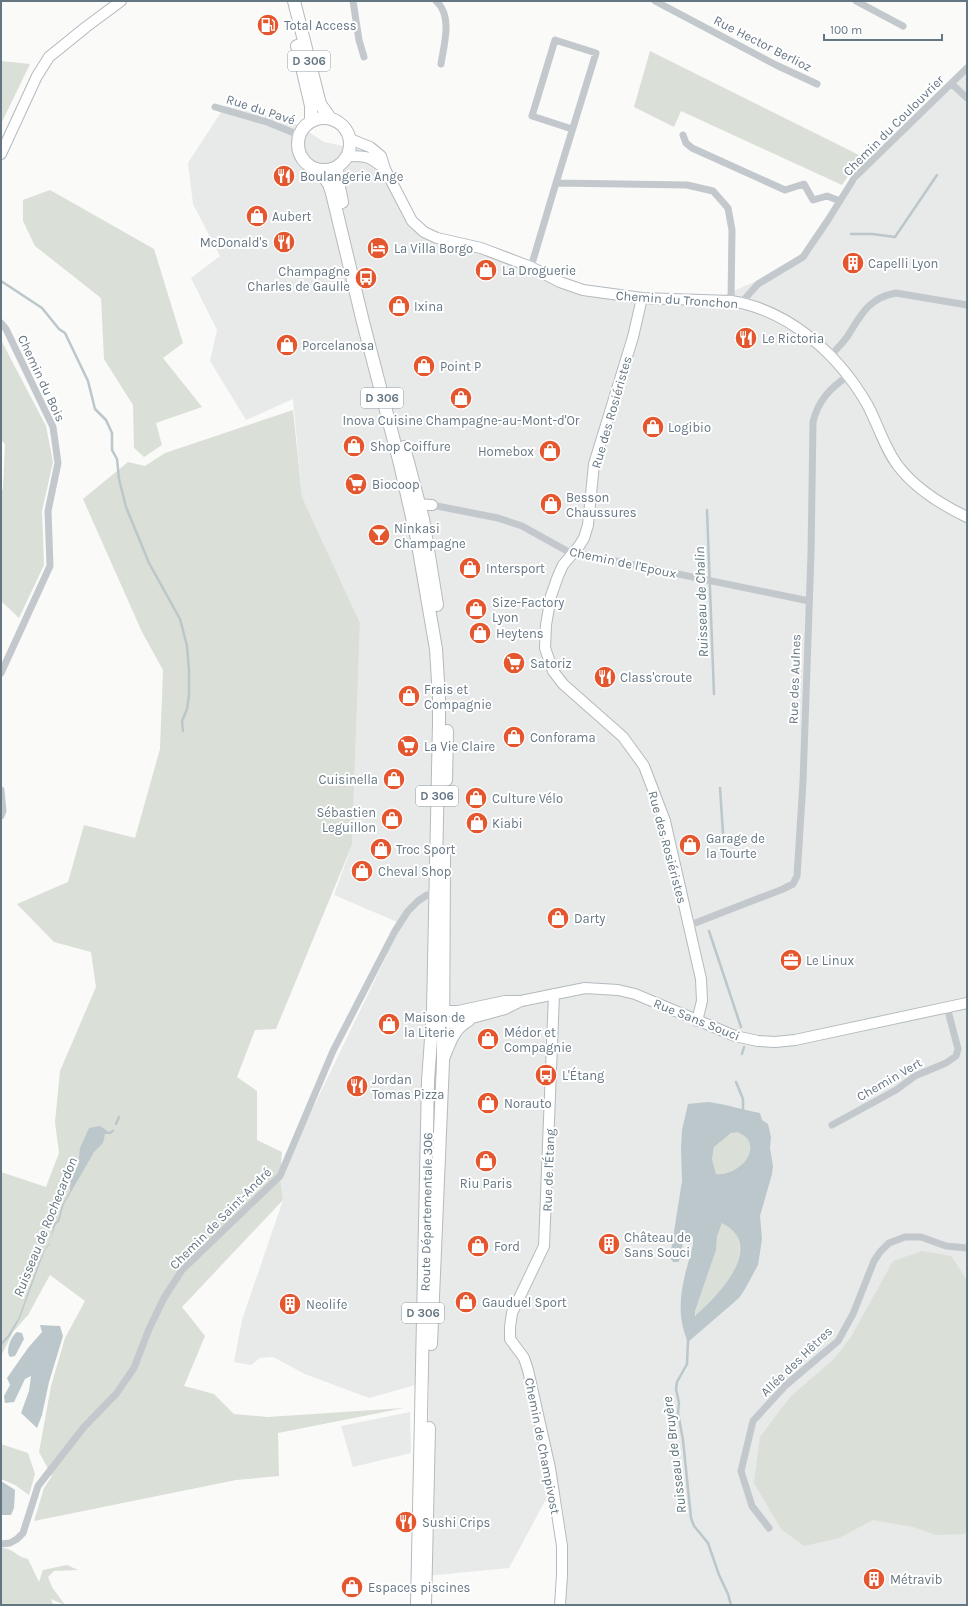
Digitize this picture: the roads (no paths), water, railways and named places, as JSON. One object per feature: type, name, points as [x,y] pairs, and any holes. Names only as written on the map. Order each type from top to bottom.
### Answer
[{"type":"main road","name":"D 306","points":[[286,1],[311,106],[311,121]]},
{"type":"main road","name":"D 306","points":[[294,1],[320,104],[330,118]]},
{"type":"main road","points":[[330,118],[343,126],[350,139],[350,148],[348,156],[336,167],[328,170],[319,170],[308,166],[300,156],[298,149],[299,135],[305,125],[311,121],[330,118]]},
{"type":"main road","name":"D 306","points":[[336,167],[338,182],[414,504],[443,641],[447,685],[447,753],[444,868],[440,894]]},
{"type":"main road","name":"D 306","points":[[319,170],[329,184],[332,193],[365,330],[400,464],[414,504]]},
{"type":"main road","name":"Route Départementale 306","points":[[425,1605],[430,1346],[443,1062],[439,1019],[440,894]]},
{"type":"main road","name":"Route Départementale 306","points":[[416,1605],[428,1080],[439,1019]]},
{"type":"street","points":[[1,154],[37,76],[49,57],[121,1]]},
{"type":"street","points":[[353,1],[359,40],[364,57]]},
{"type":"street","points":[[436,1],[447,21],[441,64]]},
{"type":"street","name":"Rue Hector Berlioz","points":[[655,1],[776,66],[817,84]]},
{"type":"street","points":[[856,1],[903,26]]},
{"type":"street","points":[[531,267],[596,53],[555,40],[532,116],[572,129]]},
{"type":"street","name":"Chemin du Coulouvrier","points":[[742,302],[758,284],[803,256],[808,251],[855,177],[967,68]]},
{"type":"street","points":[[952,84],[967,98]]},
{"type":"street","name":"Rue du Pavé","points":[[215,107],[267,122],[299,135]]},
{"type":"street","points":[[683,135],[686,143],[692,148],[785,190],[804,184],[813,200],[827,196],[840,201]]},
{"type":"street","name":"Chemin du Tronchon","points":[[350,139],[370,147],[381,156],[385,169],[412,221],[424,232],[437,238],[481,248],[531,267],[560,282],[583,290],[642,298],[742,302],[762,309],[786,321],[806,334],[831,356],[848,376],[866,404],[899,466],[925,492],[967,517]]},
{"type":"street","name":"Chemin du Tronchon","points":[[348,156],[360,155],[370,158],[385,169]]},
{"type":"street","points":[[556,183],[687,185],[713,191],[728,208],[732,230],[731,301]]},
{"type":"street","points":[[831,356],[842,344],[869,305],[877,298],[896,293],[967,305]]},
{"type":"street","name":"Rue des Rosiéristes","points":[[642,298],[633,337],[594,464],[588,525],[584,538],[575,552],[562,565],[552,596],[546,625],[545,648],[553,671],[563,684],[623,737],[644,766],[664,821],[683,904],[690,925],[702,989],[702,1001],[697,1021]]},
{"type":"street","name":"Chemin du Bois","points":[[1,323],[6,329],[53,427],[58,463],[48,511],[50,566],[1,673]]},
{"type":"street","name":"Rue des Aulnes","points":[[690,925],[783,889],[792,884],[797,876],[804,782],[813,422],[816,411],[828,392],[848,376]]},
{"type":"street","name":"Chemin de l'Epoux","points":[[414,504],[432,504],[498,518],[522,526],[563,548],[575,552],[809,601]]},
{"type":"street","points":[[1,790],[4,811],[1,816]]},
{"type":"street","name":"Chemin de Saint-André","points":[[1,1544],[10,1543],[17,1540],[23,1533],[38,1486],[84,1427],[116,1394],[134,1368],[149,1329],[161,1304],[182,1270],[280,1176],[333,1051],[395,931],[408,911],[418,901],[427,895],[440,894]]},
{"type":"street","name":"Rue Sans Souci","points":[[439,1019],[458,1011],[505,1001],[521,1001],[585,988],[618,990],[635,994],[734,1036],[758,1041],[775,1042],[803,1038],[947,1006],[967,1003]]},
{"type":"street","name":"Rue de l'Étang","points":[[510,1339],[512,1313],[544,1246],[554,994]]},
{"type":"street","name":"Rue Sans Souci","points":[[439,1019],[454,1023],[505,1009],[521,1001]]},
{"type":"street","name":"Chemin Vert","points":[[832,1125],[896,1090],[914,1076],[946,1063],[956,1056],[958,1049],[947,1006]]},
{"type":"street","points":[[443,1062],[455,1033],[463,1024],[478,1017]]},
{"type":"street","name":"Allée des Hêtres","points":[[769,1528],[752,1506],[742,1471],[753,1421],[786,1385],[838,1341],[853,1314],[874,1261],[889,1243],[905,1237],[921,1237],[946,1246],[967,1248]]},
{"type":"street","name":"Chemin de Champivost","points":[[510,1339],[524,1358],[528,1370],[550,1468],[562,1546],[560,1605]]},
{"type":"waterway","name":"Ruisseau de Chalin","points":[[851,234],[872,234],[895,237],[937,175]]},
{"type":"waterway","name":"Ruisseau de Rochecardon","points":[[1,281],[42,308],[59,329],[65,333],[88,381],[95,409],[106,420],[112,433],[112,450],[117,459],[119,479],[126,507],[149,563],[180,619],[187,646],[189,695],[187,709],[182,721],[183,731]]},
{"type":"waterway","name":"Ruisseau de Chalin","points":[[707,510],[714,694]]},
{"type":"waterway","name":"Ruisseau de Chalin","points":[[720,788],[723,833]]},
{"type":"waterway","name":"Ruisseau de Chalin","points":[[709,931],[741,1027]]},
{"type":"waterway","name":"Ruisseau de Chalin","points":[[742,1054],[744,1047]]},
{"type":"waterway","name":"Ruisseau de Bruyère","points":[[736,1082],[743,1099],[742,1111]]},
{"type":"waterway","name":"Ruisseau de Rochecardon","points":[[116,1124],[119,1117]]},
{"type":"waterway","name":"Ruisseau de Bruyère","points":[[688,1340],[687,1364],[677,1382],[676,1389],[679,1403],[678,1413],[683,1440],[691,1518],[694,1526],[708,1543],[731,1605]]},
{"type":"place","name":"Total Access","points":[[268,25]]},
{"type":"place","name":"Boulangerie Ange","points":[[284,176]]},
{"type":"place","name":"Aubert","points":[[257,216]]},
{"type":"place","name":"McDonald's","points":[[284,242]]},
{"type":"place","name":"La Villa Borgo","points":[[378,248]]},
{"type":"place","name":"Capelli Lyon","points":[[853,263]]},
{"type":"place","name":"La Droguerie","points":[[486,270]]},
{"type":"place","name":"Champagne Charles de Gaulle","points":[[366,278]]},
{"type":"place","name":"Ixina","points":[[399,306]]},
{"type":"place","name":"Le Rictoria","points":[[746,338]]},
{"type":"place","name":"Porcelanosa","points":[[287,345]]},
{"type":"place","name":"Point P","points":[[424,366]]},
{"type":"place","name":"Inova Cuisine Champagne-au-Mont-d'Or","points":[[461,398]]},
{"type":"place","name":"Logibio","points":[[653,427]]},
{"type":"place","name":"Shop Coiffure","points":[[354,446]]},
{"type":"place","name":"Homebox","points":[[550,451]]},
{"type":"place","name":"Biocoop","points":[[356,484]]},
{"type":"place","name":"Besson Chaussures","points":[[551,504]]},
{"type":"place","name":"Ninkasi Champagne","points":[[379,535]]},
{"type":"place","name":"Intersport","points":[[470,568]]},
{"type":"place","name":"Size-Factory Lyon","points":[[476,609]]},
{"type":"place","name":"Heytens","points":[[480,633]]},
{"type":"place","name":"Satoriz","points":[[514,663]]},
{"type":"place","name":"Class'croute","points":[[605,677]]},
{"type":"place","name":"Frais et Compagnie","points":[[409,696]]},
{"type":"place","name":"Conforama","points":[[514,737]]},
{"type":"place","name":"La Vie Claire","points":[[408,746]]},
{"type":"place","name":"Cuisinella","points":[[394,779]]},
{"type":"place","name":"Culture Vélo","points":[[476,798]]},
{"type":"place","name":"Sébastien Leguillon","points":[[392,819]]},
{"type":"place","name":"Kiabi","points":[[477,823]]},
{"type":"place","name":"Garage de la Tourte","points":[[690,845]]},
{"type":"place","name":"Troc Sport","points":[[381,849]]},
{"type":"place","name":"Cheval Shop","points":[[362,871]]},
{"type":"place","name":"Darty","points":[[558,918]]},
{"type":"place","name":"Le Linux","points":[[791,960]]},
{"type":"place","name":"Maison de la Literie","points":[[389,1024]]},
{"type":"place","name":"Médor et Compagnie","points":[[488,1039]]},
{"type":"place","name":"L'Étang","points":[[546,1075]]},
{"type":"place","name":"Jordan Tomas Pizza","points":[[357,1086]]},
{"type":"place","name":"Norauto","points":[[488,1103]]},
{"type":"place","name":"Riu Paris","points":[[486,1161]]},
{"type":"place","name":"Château de Sans Souci","points":[[609,1244]]},
{"type":"place","name":"Ford","points":[[478,1246]]},
{"type":"place","name":"Gauduel Sport","points":[[466,1302]]},
{"type":"place","name":"Neolife","points":[[290,1304]]},
{"type":"place","name":"Sushi Crips","points":[[406,1522]]},
{"type":"place","name":"Métravib","points":[[874,1579]]},
{"type":"place","name":"Espaces piscines","points":[[352,1587]]}]
